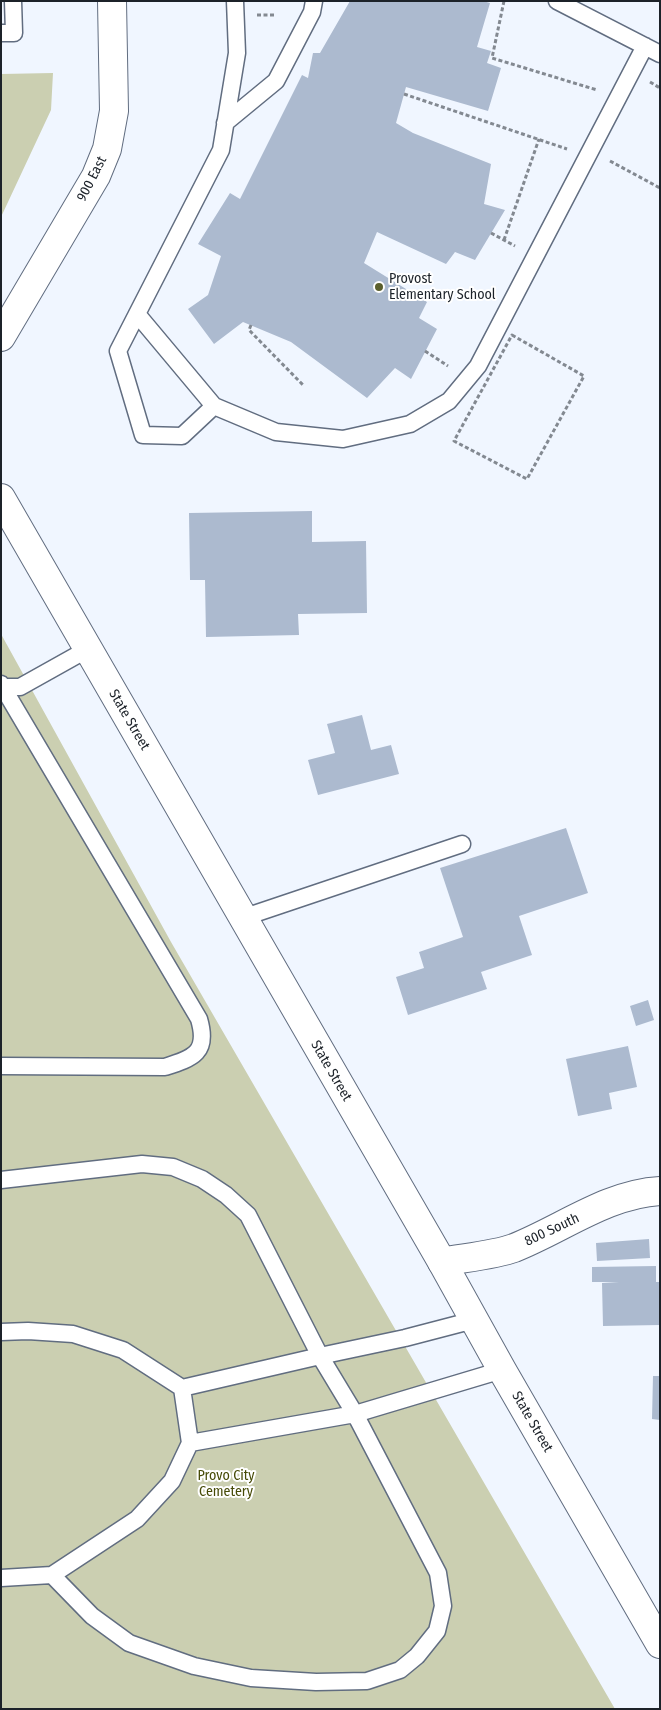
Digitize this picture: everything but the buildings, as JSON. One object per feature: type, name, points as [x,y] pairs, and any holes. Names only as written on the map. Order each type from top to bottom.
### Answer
[{"type":"main road","name":"900 East","points":[[1,337],[96,176],[107,149],[114,111],[112,1]]},
{"type":"main road","name":"State Street","points":[[1,498],[660,1644]]},
{"type":"main road","name":"800 South","points":[[442,1262],[512,1248],[591,1212],[608,1202],[645,1192],[660,1191]]},
{"type":"lane","points":[[1,33],[14,33],[13,1]]},
{"type":"lane","points":[[214,406],[182,436],[143,435],[118,351],[221,150],[237,52],[235,1]]},
{"type":"lane","points":[[225,123],[276,81],[312,12],[314,1]]},
{"type":"lane","points":[[557,1],[660,54]]},
{"type":"lane","points":[[137,314],[214,406],[276,432],[343,439],[410,424],[449,401],[478,366],[645,46]]},
{"type":"lane","points":[[2,686],[20,687],[88,649]]},
{"type":"lane","points":[[1,1066],[165,1067],[188,1060],[200,1048],[202,1039],[199,1020],[2,686]]},
{"type":"lane","points":[[242,918],[462,844]]},
{"type":"lane","points":[[1,1180],[142,1164],[173,1167],[202,1179],[226,1195],[248,1215],[320,1356],[355,1414],[438,1573],[443,1606],[437,1631],[417,1656],[400,1670],[367,1681],[316,1682],[251,1678],[194,1666],[129,1643],[92,1616],[52,1575]]},
{"type":"lane","points":[[1,1332],[28,1331],[73,1334],[123,1350],[182,1388],[405,1338],[474,1320]]},
{"type":"lane","points":[[190,1443],[355,1414],[502,1370]]},
{"type":"lane","points":[[1,1578],[52,1575],[137,1519],[172,1481],[190,1443],[182,1388]]},
{"type":"path","points":[[504,1],[492,58],[598,90]]},
{"type":"path","points":[[404,94],[568,149]]},
{"type":"path","points":[[504,240],[539,139]]},
{"type":"path","points":[[608,160],[660,188]]},
{"type":"path","points":[[491,233],[517,247]]},
{"type":"path","points":[[251,325],[249,330],[303,385]]},
{"type":"path","points":[[512,335],[584,376],[527,479],[454,442],[512,335]]},
{"type":"path","points":[[425,352],[452,369]]},
{"type":"green space","points":[[53,73],[51,110],[1,217],[1,74]]},
{"type":"green space","name":"Provo City Cemetery","points":[[1,634],[171,942],[615,1709],[1,1709]]},
{"type":"place","name":"Provost Elementary School","points":[[379,287]]}]
